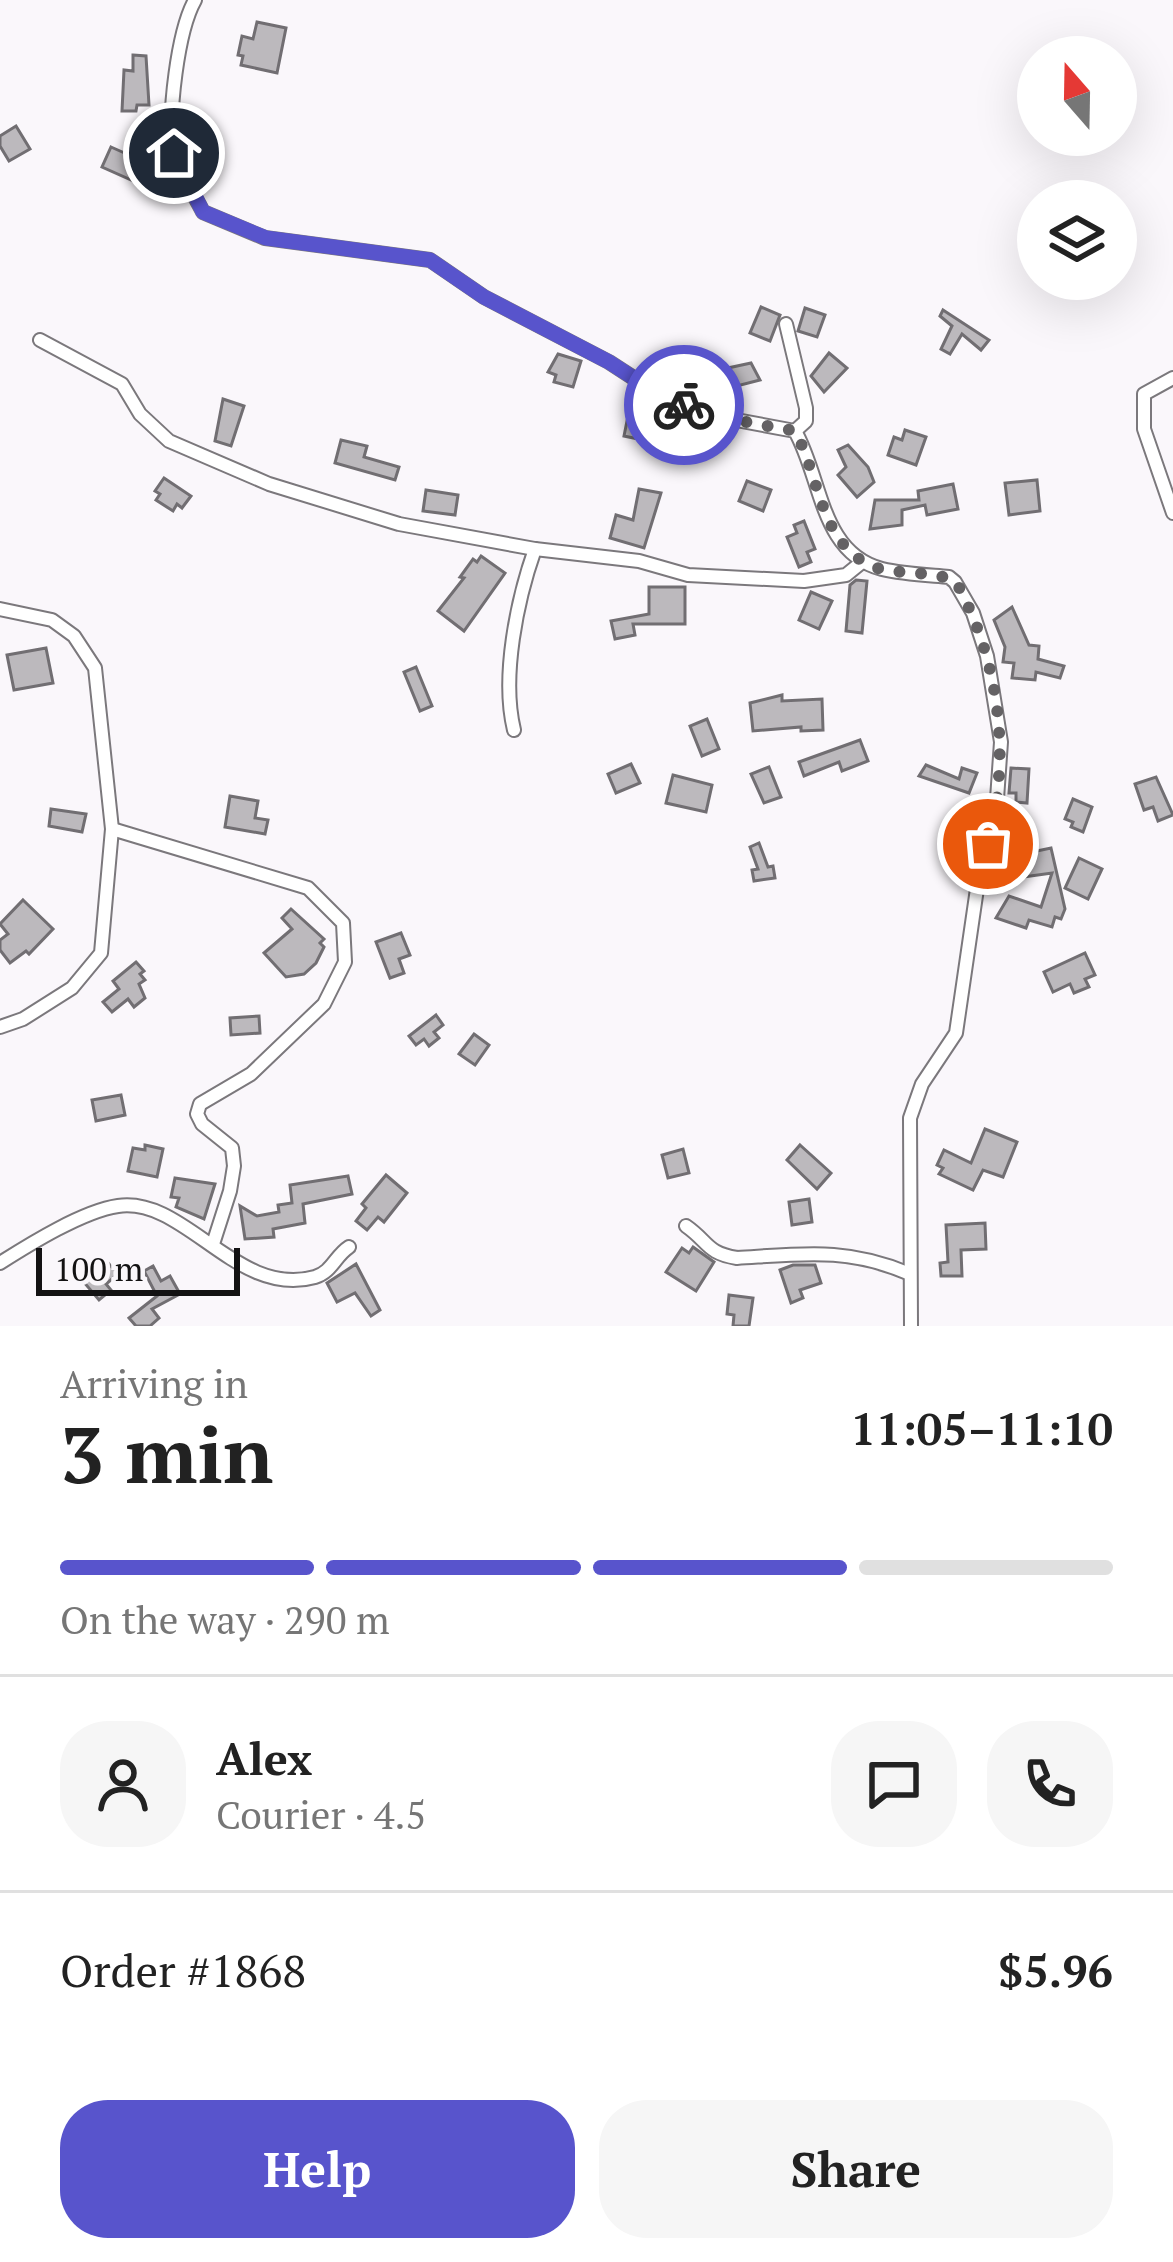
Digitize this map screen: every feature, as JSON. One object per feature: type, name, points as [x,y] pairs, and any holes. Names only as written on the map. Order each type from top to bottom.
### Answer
[{"type":"street","points":[[195,0],[184,20],[174,153],[203,212],[266,238],[430,260],[484,297],[609,362],[666,399],[720,417],[795,431]]},
{"type":"street","points":[[786,324],[806,408],[806,421],[795,431]]},
{"type":"street","points":[[40,340],[122,384],[140,414],[169,441],[268,484],[399,524],[535,549],[639,561],[688,575],[804,581],[846,574],[862,562]]},
{"type":"street","points":[[1173,378],[1144,394],[1144,429],[1173,513]]},
{"type":"street","points":[[795,431],[838,541],[862,562],[884,570],[956,582],[973,613],[987,656],[1001,742],[996,813],[979,875],[956,1033],[912,1104],[911,1326]]},
{"type":"street","points":[[514,730],[507,703],[522,586],[535,549]]},
{"type":"street","points":[[0,609],[52,620],[74,636],[94,668],[112,829],[101,953],[72,988],[0,1028]]},
{"type":"street","points":[[112,829],[308,888],[343,923],[345,962],[324,1004],[251,1074],[200,1104],[197,1114],[202,1124],[232,1148],[234,1166],[213,1244]]},
{"type":"street","points":[[0,1263],[91,1215],[118,1206],[153,1212],[213,1244],[250,1271],[289,1280],[326,1273],[349,1247]]},
{"type":"street","points":[[686,1226],[709,1251],[722,1256],[830,1252],[868,1258],[910,1274]]},
{"type":"building","points":[[257,22],[286,28],[277,73],[241,65],[242,36],[253,39]]},
{"type":"building","points":[[133,55],[146,56],[149,105],[122,111],[124,70],[133,71]]},
{"type":"building","points":[[16,126],[30,149],[9,161],[0,136]]},
{"type":"building","points":[[111,147],[147,163],[138,183],[102,167]]},
{"type":"building","points":[[761,307],[780,315],[770,341],[750,333]]},
{"type":"building","points":[[805,308],[825,315],[817,337],[798,331]]},
{"type":"building","points":[[943,310],[989,340],[981,350],[962,334],[950,354],[941,349],[952,326],[940,316]]},
{"type":"building","points":[[829,353],[847,368],[824,392],[811,376]]},
{"type":"building","points":[[558,354],[581,361],[573,387],[554,382],[556,375],[548,372]]},
{"type":"building","points":[[751,363],[760,380],[733,387],[728,368]]},
{"type":"building","points":[[223,399],[244,406],[231,446],[215,441]]},
{"type":"building","points":[[630,406],[663,413],[657,443],[624,436]]},
{"type":"building","points":[[905,430],[926,437],[916,465],[888,455],[894,437],[902,440]]},
{"type":"building","points":[[341,440],[367,446],[364,457],[399,467],[395,480],[335,463]]},
{"type":"building","points":[[848,445],[868,467],[874,482],[857,497],[838,475],[846,467],[838,450]]},
{"type":"building","points":[[164,478],[191,496],[182,508],[177,504],[173,511],[156,500],[160,494],[155,491]]},
{"type":"building","points":[[1037,480],[1040,511],[1009,515],[1005,483]]},
{"type":"building","points":[[747,481],[771,490],[763,511],[739,501]]},
{"type":"building","points":[[953,484],[958,509],[927,515],[925,505],[902,510],[902,525],[870,529],[875,500],[919,500],[918,491]]},
{"type":"building","points":[[639,489],[661,493],[644,548],[610,538],[616,515],[633,520]]},
{"type":"building","points":[[426,490],[458,495],[455,515],[423,511]]},
{"type":"building","points":[[804,521],[815,549],[807,552],[811,562],[799,567],[787,537],[797,533],[794,525]]},
{"type":"building","points":[[481,556],[505,573],[464,631],[438,611],[473,559],[477,562]]},
{"type":"building","points":[[867,581],[862,633],[846,631],[850,585]]},
{"type":"building","points":[[649,587],[685,587],[685,624],[633,624],[635,635],[615,639],[611,621],[649,614]]},
{"type":"building","points":[[811,592],[832,601],[819,629],[799,620]]},
{"type":"building","points":[[1012,607],[1029,645],[1039,646],[1038,659],[1064,666],[1060,678],[1036,672],[1035,680],[1012,678],[1014,663],[1003,662],[1005,647],[994,620]]},
{"type":"building","points":[[46,648],[53,683],[14,690],[7,655]]},
{"type":"building","points":[[416,667],[432,706],[420,711],[404,672]]},
{"type":"building","points":[[782,695],[782,701],[822,699],[823,730],[753,731],[750,703]]},
{"type":"building","points":[[707,719],[719,749],[702,756],[690,726]]},
{"type":"building","points":[[860,740],[868,761],[842,771],[839,762],[804,776],[799,762]]},
{"type":"building","points":[[631,764],[640,783],[616,793],[608,774]]},
{"type":"building","points":[[926,765],[959,779],[962,768],[977,773],[969,793],[919,776]]},
{"type":"building","points":[[769,767],[781,797],[764,803],[751,774]]},
{"type":"building","points":[[1011,768],[1029,769],[1027,803],[1016,802],[1016,793],[1009,793]]},
{"type":"building","points":[[673,775],[712,785],[706,812],[666,803]]},
{"type":"building","points":[[1156,777],[1173,815],[1158,821],[1153,807],[1144,810],[1135,784]]},
{"type":"building","points":[[230,796],[258,801],[255,818],[268,820],[265,834],[225,827]]},
{"type":"building","points":[[1073,799],[1092,807],[1083,832],[1065,819]]},
{"type":"building","points":[[51,809],[86,814],[82,832],[49,826]]},
{"type":"building","points":[[759,843],[775,878],[754,881],[752,870],[758,869],[750,847]]},
{"type":"building","points":[[1051,848],[1065,909],[1061,919],[1055,917],[1052,927],[1029,920],[1026,928],[996,918],[1009,896],[1041,907],[1052,873],[1023,877],[1018,855]]},
{"type":"building","points":[[1079,858],[1102,869],[1088,899],[1065,888]]},
{"type":"building","points":[[23,900],[53,929],[29,954],[26,951],[10,963],[0,950],[0,940],[8,934],[0,924]]},
{"type":"building","points":[[291,909],[324,939],[320,943],[324,947],[304,974],[286,977],[264,953],[292,929],[282,918]]},
{"type":"building","points":[[401,933],[410,955],[399,959],[404,973],[390,978],[376,942]]},
{"type":"building","points":[[1085,953],[1095,975],[1085,979],[1089,987],[1074,993],[1070,984],[1053,992],[1044,972]]},
{"type":"building","points":[[136,962],[144,971],[140,974],[145,980],[139,984],[145,998],[134,1007],[128,999],[112,1012],[103,1002],[119,989],[113,981]]},
{"type":"building","points":[[436,1015],[443,1025],[434,1032],[439,1038],[429,1046],[424,1039],[416,1045],[409,1036]]},
{"type":"building","points":[[259,1016],[260,1033],[231,1035],[230,1018]]},
{"type":"building","points":[[474,1034],[489,1045],[475,1065],[459,1054]]},
{"type":"building","points":[[121,1095],[125,1115],[96,1121],[92,1100]]},
{"type":"building","points":[[985,1129],[1017,1142],[1003,1177],[983,1170],[973,1190],[939,1174],[943,1168],[937,1165],[944,1150],[971,1163]]},
{"type":"building","points":[[145,1145],[163,1149],[157,1177],[128,1171],[133,1148],[145,1150]]},
{"type":"building","points":[[800,1145],[831,1173],[817,1189],[787,1160]]},
{"type":"building","points":[[683,1149],[689,1173],[668,1178],[662,1155]]},
{"type":"building","points":[[386,1175],[407,1193],[384,1222],[378,1217],[367,1230],[356,1221],[366,1208],[362,1204]]},
{"type":"building","points":[[348,1176],[352,1194],[303,1204],[305,1223],[273,1229],[274,1237],[245,1239],[240,1206],[257,1216],[279,1212],[278,1205],[292,1203],[290,1185]]},
{"type":"building","points":[[175,1178],[215,1184],[204,1219],[176,1207],[179,1198],[171,1197]]},
{"type":"building","points":[[809,1199],[812,1222],[792,1225],[789,1202]]},
{"type":"building","points":[[985,1223],[986,1249],[961,1250],[962,1276],[941,1276],[940,1263],[948,1262],[946,1225]]},
{"type":"building","points":[[693,1247],[714,1262],[696,1291],[666,1272],[682,1248],[689,1253]]},
{"type":"building","points":[[109,1264],[118,1274],[106,1284],[111,1290],[99,1300],[82,1280],[92,1271],[96,1276]]},
{"type":"building","points":[[356,1264],[380,1310],[371,1316],[355,1293],[337,1302],[327,1283]]},
{"type":"building","points":[[815,1265],[821,1283],[800,1290],[803,1298],[791,1303],[780,1270]]},
{"type":"building","points":[[153,1266],[161,1281],[170,1276],[180,1294],[152,1309],[159,1318],[150,1326],[136,1326],[129,1318],[157,1296],[144,1271]]},
{"type":"building","points":[[729,1295],[753,1298],[749,1326],[733,1326],[734,1315],[727,1314]]},
{"type":"way so far","points":[[684,405],[795,431],[838,541],[862,562],[884,570],[956,582],[973,613],[987,656],[1001,742],[996,813],[988,844]]},
{"type":"route","points":[[174,153],[203,212],[266,238],[430,260],[484,297],[684,405]]}]
